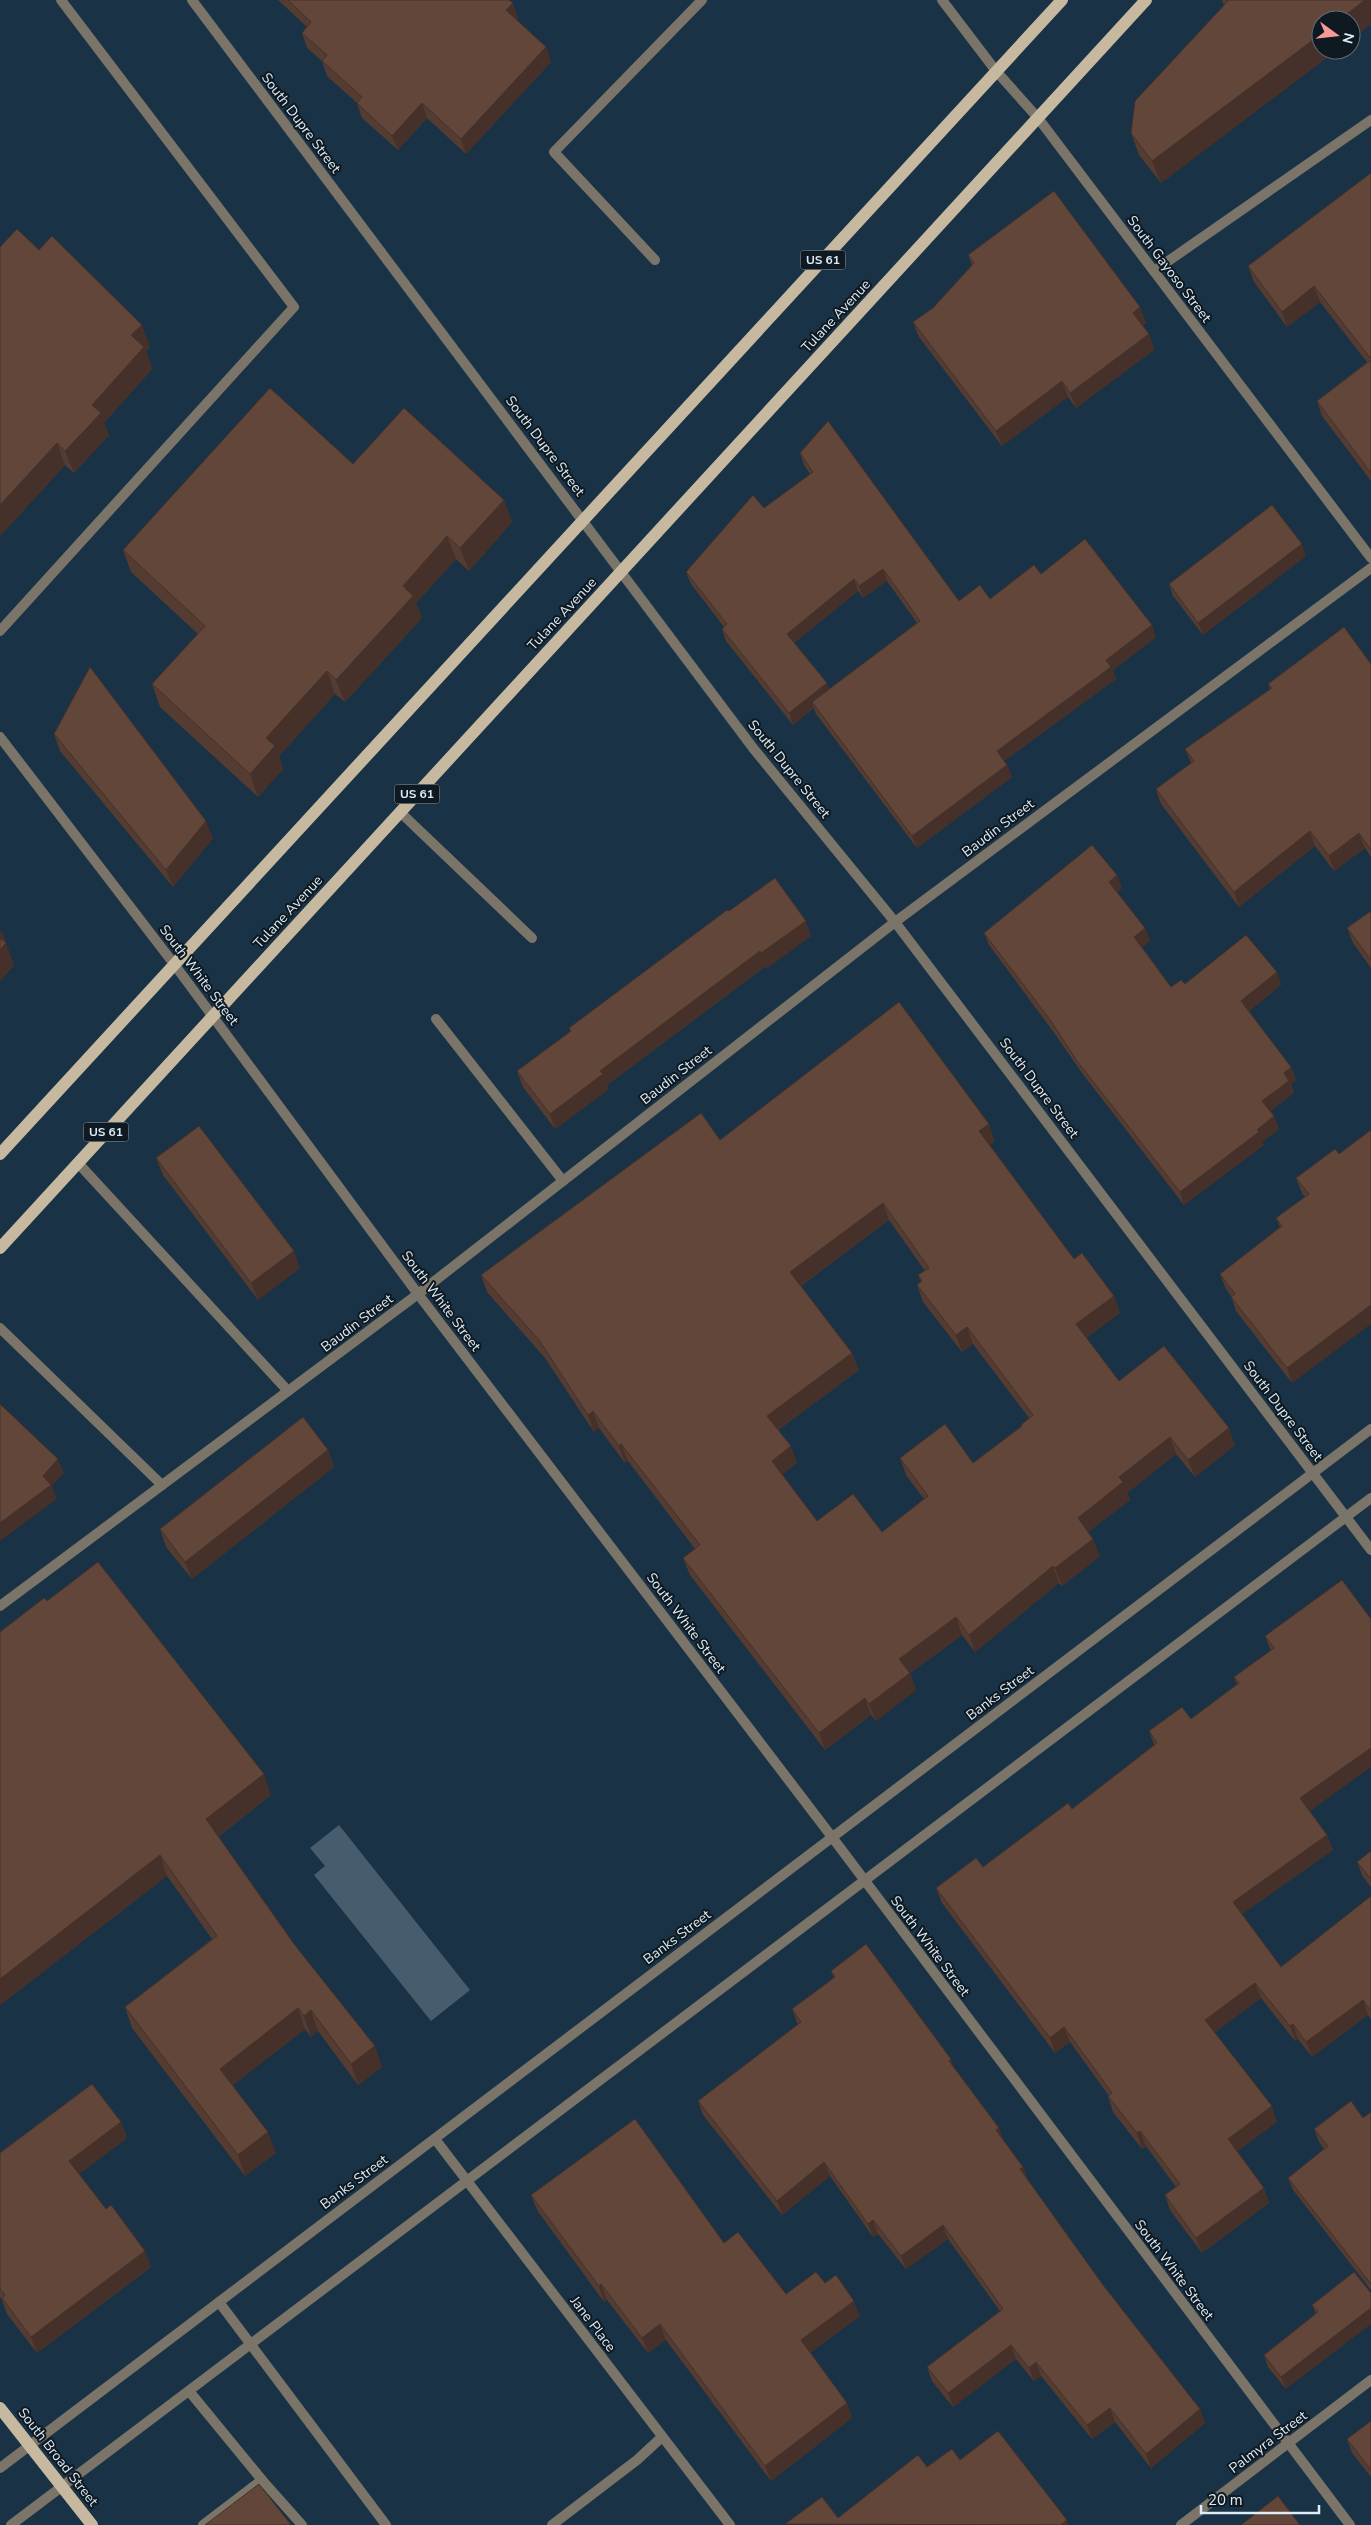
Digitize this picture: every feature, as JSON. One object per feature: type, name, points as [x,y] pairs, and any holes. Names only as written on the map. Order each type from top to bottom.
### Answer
[{"type":"main road","name":"US 61","points":[[0,1154],[1062,0]]},
{"type":"main road","name":"Tulane Avenue","points":[[0,1248],[1146,0]]},
{"type":"main road","name":"South Broad Street","points":[[0,2408],[92,2525]]},
{"type":"street","points":[[0,631],[294,307],[60,0]]},
{"type":"street","name":"South Dupre Street","points":[[192,0],[584,520],[753,748],[895,922],[1371,1550]]},
{"type":"street","points":[[655,260],[554,152],[702,0]]},
{"type":"street","name":"South Gayoso Street","points":[[942,0],[996,72],[1038,118],[1371,558]]},
{"type":"street","points":[[1154,271],[1371,120]]},
{"type":"street","name":"Baudin Street","points":[[0,1606],[418,1294],[895,922],[1371,568]]},
{"type":"street","name":"South White Street","points":[[0,737],[174,964],[418,1294],[832,1837],[1350,2525]]},
{"type":"street","points":[[400,812],[532,938]]},
{"type":"street","points":[[436,1019],[563,1181]]},
{"type":"street","points":[[78,1163],[288,1391]]},
{"type":"street","points":[[0,1328],[162,1485]]},
{"type":"street","name":"Banks Street","points":[[0,2468],[1371,1429]]},
{"type":"street","points":[[12,2525],[1371,1498]]},
{"type":"street","name":"Jane Place","points":[[435,2138],[730,2525]]},
{"type":"street","points":[[219,2302],[386,2525]]},
{"type":"street","name":"Palmyra Street","points":[[1181,2525],[1371,2380]]},
{"type":"street","points":[[189,2391],[262,2480],[302,2525]]},
{"type":"street","points":[[552,2525],[637,2460],[662,2437]]},
{"type":"street","points":[[203,2525],[262,2480]]},
{"type":"shaded area","points":[[339,1825],[470,1990],[431,2021],[314,1875],[325,1866],[310,1848]]},
{"type":"building","points":[[288,0],[509,0],[513,3],[506,10],[546,47],[461,139],[422,103],[392,136],[357,103],[362,97],[322,61],[327,55],[302,33],[311,22]]},
{"type":"building","points":[[1226,0],[1365,0],[1352,10],[1311,10],[1311,42],[1152,161],[1131,133],[1135,101],[1228,1]]},
{"type":"building","points":[[1371,173],[1371,359],[1314,286],[1282,312],[1248,266]]},
{"type":"building","points":[[1054,191],[1140,307],[1133,313],[1149,334],[1070,393],[1062,381],[996,431],[913,322],[933,308],[974,263],[968,255]]},
{"type":"building","points":[[17,229],[39,250],[52,236],[142,325],[131,335],[144,347],[92,405],[101,413],[65,451],[57,443],[0,505],[0,247]]},
{"type":"building","points":[[1371,360],[1371,473],[1317,401]]},
{"type":"building","points":[[270,388],[353,464],[404,408],[504,500],[460,548],[447,536],[403,586],[413,596],[336,680],[327,671],[266,738],[275,746],[250,774],[152,684],[205,626],[123,550]]},
{"type":"building","points":[[828,421],[959,601],[980,585],[990,599],[1034,565],[1041,574],[1085,539],[1152,625],[1106,660],[1111,667],[997,751],[1007,765],[912,836],[812,702],[920,621],[883,569],[859,586],[854,579],[787,634],[827,683],[789,713],[722,629],[727,624],[686,572],[753,495],[764,508],[813,472],[800,453]]},
{"type":"building","points":[[1272,505],[1302,544],[1198,623],[1169,584]]},
{"type":"building","points":[[1344,627],[1371,664],[1371,850],[1359,833],[1329,856],[1310,831],[1234,892],[1156,789],[1194,761],[1185,749],[1272,688],[1268,684]]},
{"type":"building","points":[[90,667],[206,821],[166,870],[54,734]]},
{"type":"building","points":[[1092,845],[1117,875],[1109,882],[1145,928],[1134,937],[1171,987],[1181,980],[1185,984],[1246,935],[1277,972],[1241,1001],[1291,1067],[1284,1073],[1289,1081],[1262,1101],[1274,1116],[1257,1130],[1259,1132],[1180,1192],[1077,1061],[1051,1021],[984,933]]},
{"type":"building","points":[[775,878],[806,921],[761,953],[760,951],[600,1071],[603,1074],[550,1114],[517,1071],[571,1031],[569,1028],[727,910],[729,911]]},
{"type":"building","points":[[1371,911],[1371,960],[1347,928]]},
{"type":"building","points":[[0,938],[6,943],[0,950]]},
{"type":"building","points":[[899,1002],[989,1124],[979,1131],[1074,1259],[1082,1253],[1114,1296],[1076,1324],[1119,1381],[1164,1346],[1229,1428],[1188,1460],[1170,1437],[1119,1477],[1123,1482],[1078,1518],[1093,1539],[1055,1568],[1053,1566],[969,1635],[956,1617],[899,1659],[910,1673],[869,1704],[865,1698],[819,1733],[683,1558],[700,1545],[621,1444],[619,1446],[593,1411],[588,1415],[539,1340],[481,1275],[701,1113],[720,1140]],"holes":[[[883,1203],[929,1268],[918,1275],[922,1281],[917,1285],[956,1335],[967,1327],[1033,1415],[1022,1426],[973,1463],[945,1424],[900,1458],[928,1496],[882,1532],[853,1494],[817,1521],[772,1461],[791,1446],[767,1416],[852,1353],[790,1272]]]},
{"type":"building","points":[[199,1126],[294,1251],[251,1283],[156,1158]]},
{"type":"building","points":[[1371,1130],[1371,1305],[1287,1368],[1231,1297],[1235,1294],[1220,1274],[1282,1226],[1276,1218],[1309,1194],[1296,1178],[1335,1149],[1339,1154]]},
{"type":"building","points":[[0,1404],[58,1459],[43,1476],[51,1485],[0,1523]]},
{"type":"building","points":[[303,1417],[328,1450],[185,1562],[160,1529]]},
{"type":"building","points":[[98,1562],[264,1774],[206,1819],[294,1944],[375,2046],[351,2064],[311,2010],[304,2016],[298,2008],[220,2069],[268,2132],[238,2155],[125,2007],[217,1936],[160,1855],[0,1979],[0,1632],[44,1598],[47,1601]]},
{"type":"building","points":[[1342,1580],[1371,1619],[1371,1748],[1300,1798],[1327,1835],[1233,1902],[1281,1967],[1371,1896],[1371,2011],[1363,2000],[1306,2042],[1293,2024],[1290,2026],[1255,1983],[1205,2020],[1272,2106],[1228,2139],[1264,2188],[1196,2238],[1165,2195],[1180,2184],[1140,2131],[1137,2133],[1108,2096],[1112,2093],[1064,2027],[1050,2038],[936,1888],[976,1858],[983,1867],[1068,1803],[1072,1809],[1157,1743],[1149,1731],[1182,1707],[1191,1719],[1239,1683],[1234,1677],[1274,1648],[1265,1636]]},
{"type":"building","points":[[1371,1851],[1371,1879],[1357,1862]]},
{"type":"building","points":[[866,1944],[951,2059],[949,2061],[999,2128],[996,2130],[1023,2167],[1020,2169],[1103,2285],[1200,2409],[1146,2454],[1110,2408],[1087,2425],[1036,2362],[1029,2368],[1011,2345],[948,2393],[927,2367],[1003,2309],[943,2225],[901,2256],[873,2220],[868,2224],[824,2162],[777,2201],[698,2101],[801,2022],[792,2009],[835,1977],[831,1971]]},
{"type":"building","points":[[92,2084],[121,2122],[69,2161],[106,2209],[111,2205],[145,2251],[31,2337],[2,2298],[5,2295],[0,2289],[0,2153]]},
{"type":"building","points":[[1351,2101],[1363,2118],[1371,2112],[1371,2284],[1288,2178],[1328,2146],[1314,2129]]},
{"type":"building","points":[[635,2119],[724,2243],[738,2232],[786,2294],[816,2272],[825,2283],[836,2275],[854,2301],[801,2340],[847,2403],[765,2466],[660,2324],[642,2338],[601,2284],[599,2286],[531,2195]]},
{"type":"building","points":[[1354,2272],[1371,2293],[1371,2308],[1281,2377],[1264,2355],[1318,2312],[1312,2305]]},
{"type":"building","points":[[1371,2421],[1371,2470],[1347,2439]]},
{"type":"building","points":[[998,2431],[1067,2520],[1061,2525],[785,2524],[822,2497],[838,2518],[918,2455],[927,2467],[952,2449],[960,2460]]},
{"type":"building","points":[[259,2484],[291,2525],[205,2525]]},
{"type":"building","points":[[1278,2496],[1300,2525],[1241,2525]]}]
